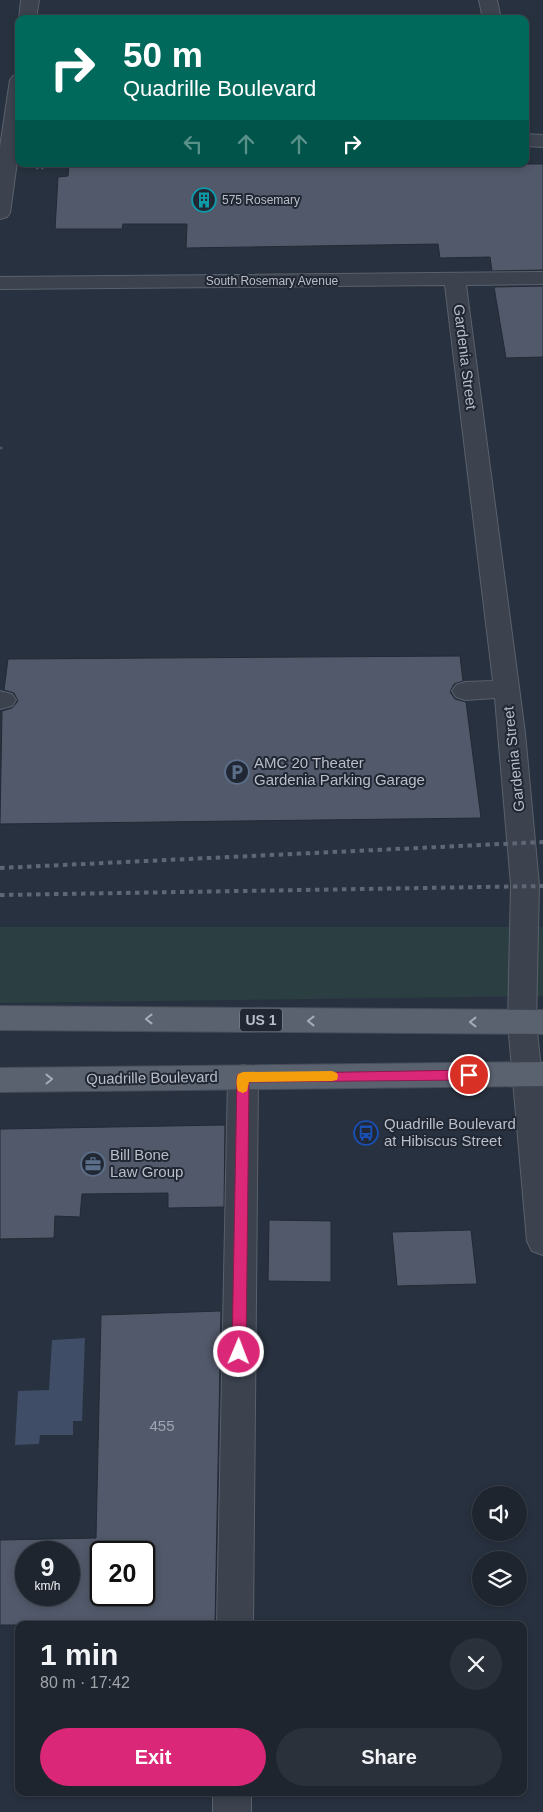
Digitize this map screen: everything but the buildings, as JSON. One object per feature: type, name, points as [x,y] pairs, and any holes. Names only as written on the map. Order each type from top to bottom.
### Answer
[{"type":"main road","name":"US 1","points":[[0,1018],[533,1022]]},
{"type":"main road","name":"Quadrille Boulevard","points":[[0,1080],[534,1074]]},
{"type":"street","points":[[28,15],[30,0]]},
{"type":"street","points":[[488,0],[491,15]]},
{"type":"street","points":[[0,213],[5,146],[15,103]]},
{"type":"street","points":[[529,140],[543,141]]},
{"type":"street","name":"South Rosemary Avenue","points":[[0,283],[543,278]]},
{"type":"street","name":"Gardenia Street","points":[[455,280],[513,742],[525,885],[543,1240]]},
{"type":"street","points":[[465,691],[506,689]]},
{"type":"street","points":[[235,1621],[243,1077]]},
{"type":"street","points":[[232,1796],[232,1812]]},
{"type":"shaded area","points":[[0,927],[543,927],[543,996],[0,1003]]},
{"type":"water","points":[[85,1338],[82,1421],[73,1421],[73,1435],[40,1435],[39,1444],[15,1445],[18,1391],[49,1390],[52,1340]]},
{"type":"railway","points":[[0,868],[543,842]]},
{"type":"railway","points":[[0,895],[543,886]]},
{"type":"slow traffic","points":[[243,1088],[243,1077],[332,1076]]},
{"type":"place","name":"575 Rosemary","points":[[204,200]]},
{"type":"place","name":"AMC 20 Theater Gardenia Parking Garage","points":[[237,772]]},
{"type":"place","name":"Quadrille Boulevard at Hibiscus Street","points":[[366,1133]]},
{"type":"place","name":"Bill Bone Law Group","points":[[93,1164]]},
{"type":"route","points":[[239,1352],[243,1077],[469,1075]]}]
